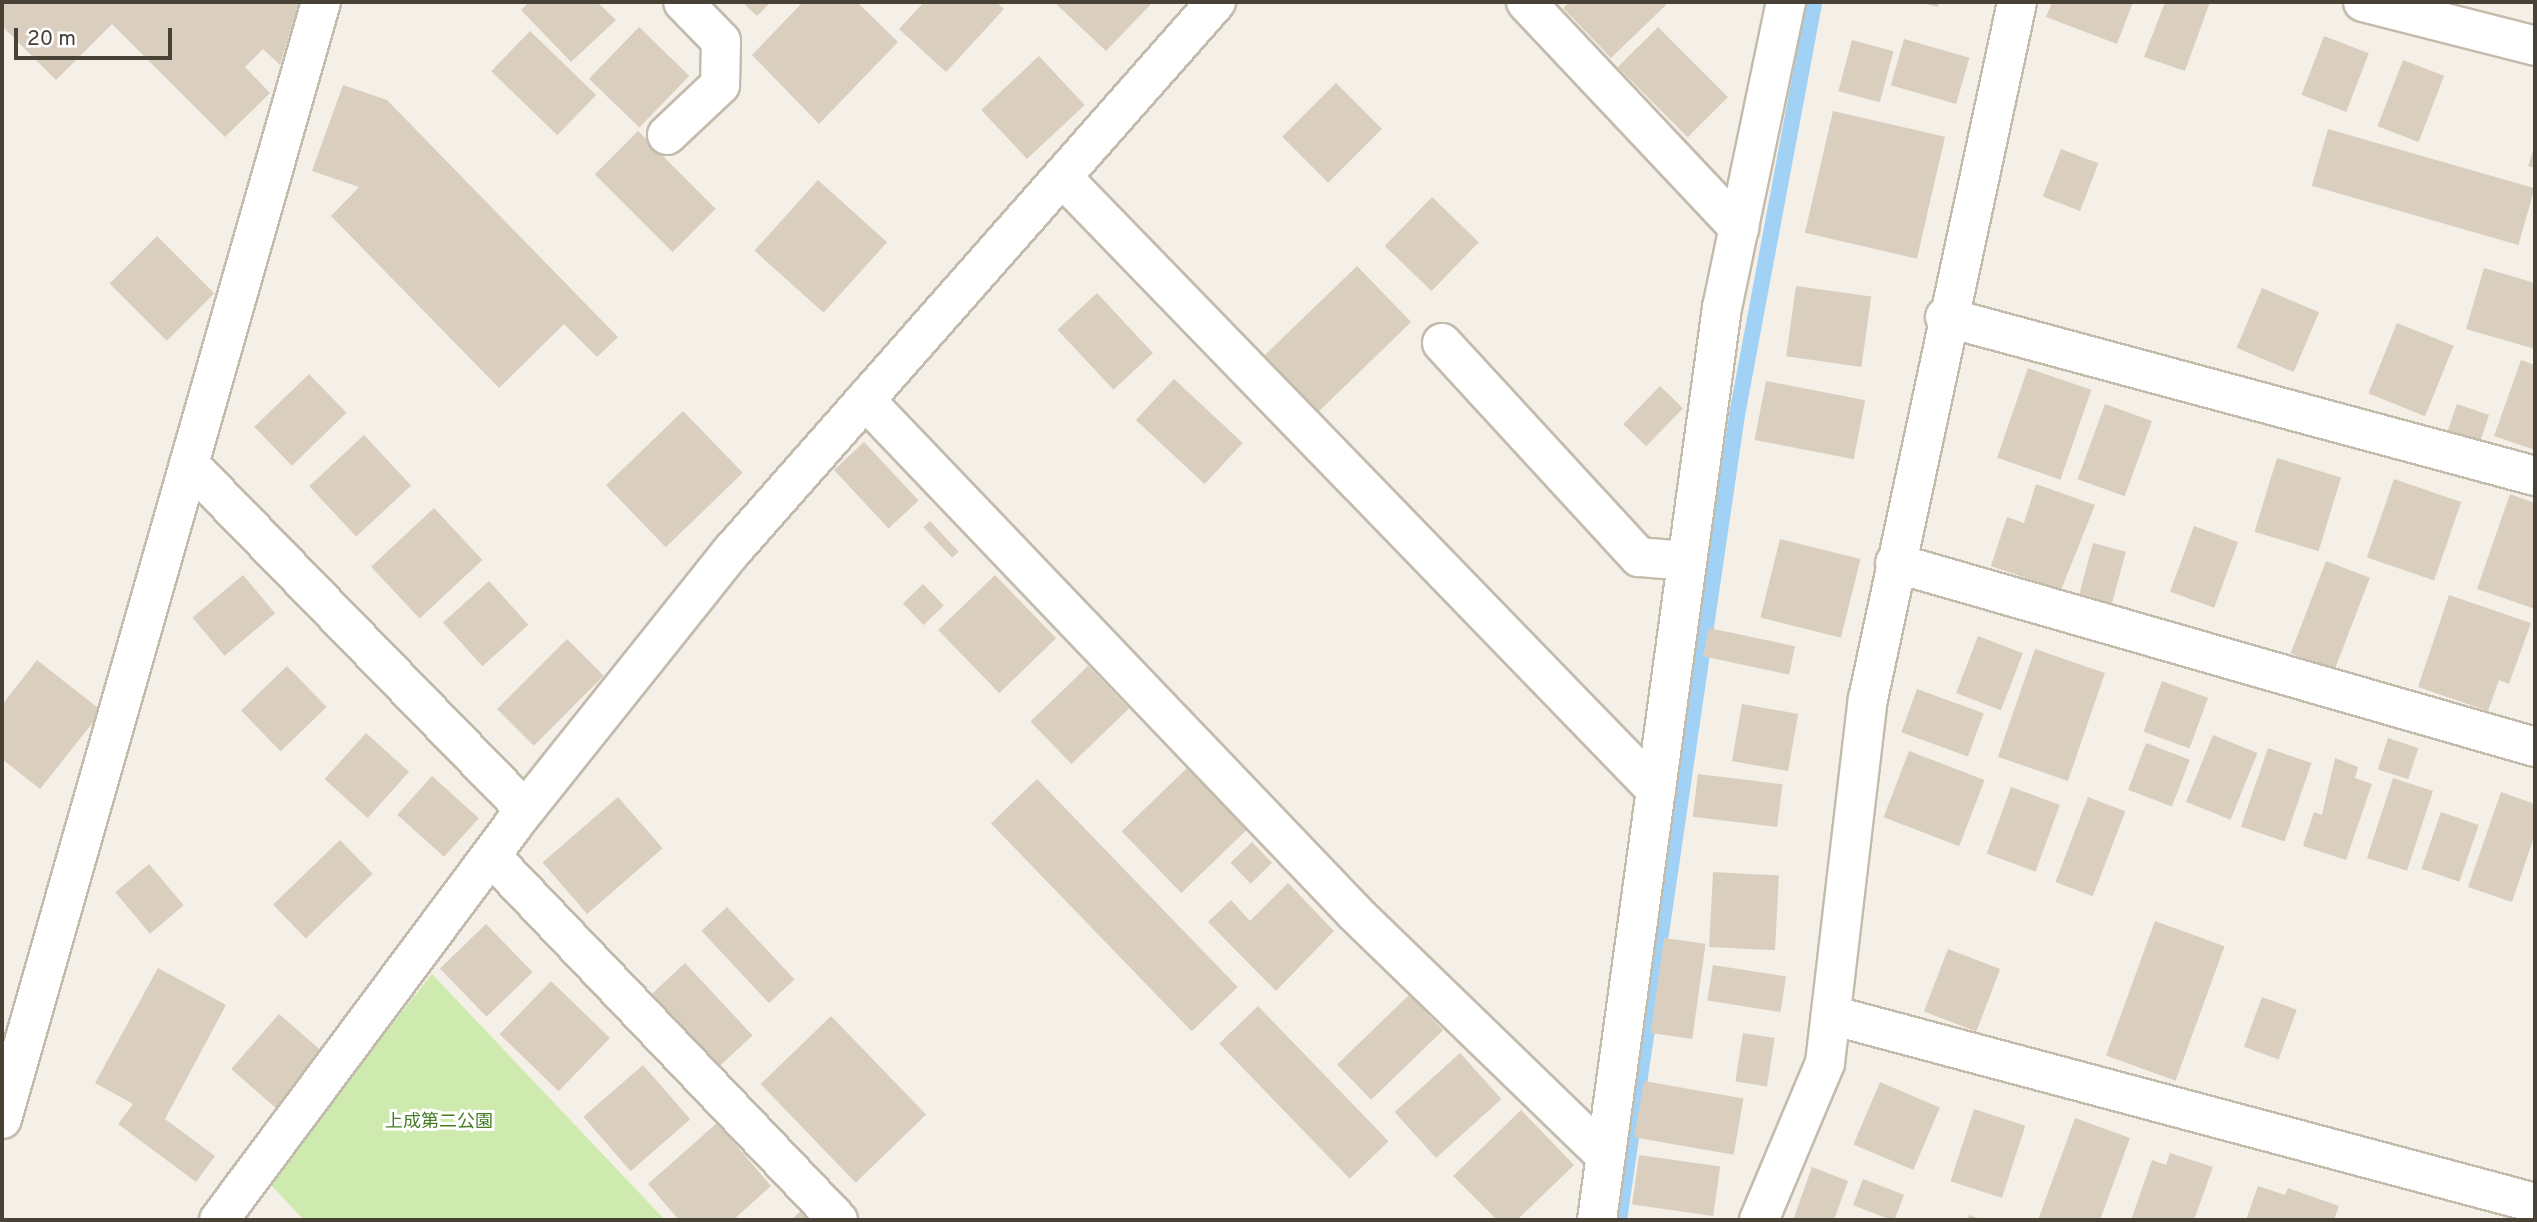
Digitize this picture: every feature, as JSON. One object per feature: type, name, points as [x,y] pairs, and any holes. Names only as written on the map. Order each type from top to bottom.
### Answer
[{"type":"street","points":[[2,1119],[321,2]]},
{"type":"street","points":[[667,135],[720,85],[721,41],[683,2]]},
{"type":"street","points":[[219,1220],[525,810],[732,551],[1216,2]]},
{"type":"street","points":[[1526,2],[1739,228]]},
{"type":"street","points":[[1597,1220],[1687,561],[1739,228],[1786,2]]},
{"type":"street","points":[[1768,1215],[1825,1063],[1868,699],[1945,317],[2017,2]]},
{"type":"street","points":[[2363,2],[2535,46]]},
{"type":"street","points":[[1062,177],[1656,790]]},
{"type":"street","points":[[1945,317],[2535,476]]},
{"type":"street","points":[[1442,342],[1639,557],[1687,561]]},
{"type":"street","points":[[865,400],[1355,913],[1605,1156]]},
{"type":"street","points":[[189,464],[525,810]]},
{"type":"street","points":[[1895,563],[2535,747]]},
{"type":"street","points":[[491,856],[838,1220]]},
{"type":"street","points":[[1831,1015],[2535,1203]]},
{"type":"green space","name":"上成第二公園","points":[[432,974],[665,1220],[304,1220],[267,1181]]},
{"type":"building","points":[[2,2],[299,2],[280,65],[263,49],[245,67],[270,93],[225,137],[112,24],[56,80],[2,26]]},
{"type":"building","points":[[529,2],[597,2],[616,20],[571,62],[521,10]]},
{"type":"building","points":[[742,2],[771,2],[757,16]]},
{"type":"building","points":[[803,2],[857,2],[898,42],[819,124],[752,55]]},
{"type":"building","points":[[924,2],[996,2],[1004,9],[946,72],[899,29]]},
{"type":"building","points":[[1054,2],[1153,2],[1106,51]]},
{"type":"building","points":[[1569,2],[1662,2],[1666,5],[1611,58],[1563,8]]},
{"type":"building","points":[[1917,2],[1939,2],[1938,7]]},
{"type":"building","points":[[2052,2],[2133,2],[2117,44],[2046,17]]},
{"type":"building","points":[[2165,2],[2210,2],[2185,71],[2144,57]]},
{"type":"building","points":[[639,27],[689,76],[639,127],[589,79]]},
{"type":"building","points":[[1658,27],[1728,97],[1688,137],[1618,67]]},
{"type":"building","points":[[530,31],[596,95],[557,135],[491,71]]},
{"type":"building","points":[[2324,36],[2369,53],[2346,112],[2301,95]]},
{"type":"building","points":[[1904,39],[1969,58],[1956,104],[1891,85]]},
{"type":"building","points":[[1852,40],[1894,51],[1880,102],[1838,91]]},
{"type":"building","points":[[1039,56],[1085,105],[1027,159],[981,110]]},
{"type":"building","points":[[2403,60],[2444,76],[2419,142],[2378,126]]},
{"type":"building","points":[[1336,83],[1382,129],[1328,183],[1282,137]]},
{"type":"building","points":[[343,85],[387,100],[618,337],[597,357],[564,324],[499,388],[331,216],[359,187],[312,171]]},
{"type":"building","points":[[1833,111],[1945,137],[1917,259],[1805,233]]},
{"type":"building","points":[[2328,129],[2535,188],[2518,245],[2312,186]]},
{"type":"building","points":[[638,131],[716,209],[673,252],[595,174]]},
{"type":"building","points":[[2535,145],[2535,168],[2528,166]]},
{"type":"building","points":[[2061,149],[2098,163],[2080,211],[2043,197]]},
{"type":"building","points":[[818,180],[887,242],[824,313],[754,251]]},
{"type":"building","points":[[1432,197],[1479,242],[1432,291],[1385,246]]},
{"type":"building","points":[[157,236],[214,293],[167,341],[110,283]]},
{"type":"building","points":[[1357,266],[1411,322],[1318,412],[1264,356]]},
{"type":"building","points":[[2484,268],[2535,283],[2535,349],[2466,329]]},
{"type":"building","points":[[1796,286],[1871,297],[1861,367],[1786,356]]},
{"type":"building","points":[[2262,288],[2319,312],[2294,372],[2237,348]]},
{"type":"building","points":[[1097,293],[1153,353],[1113,390],[1058,330]]},
{"type":"building","points":[[2397,323],[2454,346],[2425,416],[2369,393]]},
{"type":"building","points":[[2521,360],[2535,365],[2535,450],[2494,436]]},
{"type":"building","points":[[2028,368],[2091,390],[2060,480],[1997,458]]},
{"type":"building","points":[[309,374],[347,413],[292,466],[254,427]]},
{"type":"building","points":[[1174,379],[1243,443],[1205,484],[1136,420]]},
{"type":"building","points":[[1766,381],[1865,400],[1854,459],[1755,440]]},
{"type":"building","points":[[1660,386],[1683,408],[1646,446],[1623,424]]},
{"type":"building","points":[[2105,404],[2152,421],[2125,496],[2078,479]]},
{"type":"building","points":[[2457,404],[2489,415],[2478,448],[2446,437]]},
{"type":"building","points":[[683,411],[743,473],[666,547],[606,485]]},
{"type":"building","points":[[364,435],[411,485],[356,537],[309,486]]},
{"type":"building","points":[[864,442],[919,501],[889,528],[834,470]]},
{"type":"building","points":[[2277,458],[2341,478],[2319,551],[2254,532]]},
{"type":"building","points":[[2394,479],[2461,502],[2434,581],[2367,557]]},
{"type":"building","points":[[2036,484],[2095,505],[2061,590],[1991,566],[2007,517],[2024,523]]},
{"type":"building","points":[[2510,494],[2535,503],[2535,609],[2477,589]]},
{"type":"building","points":[[434,508],[482,560],[420,619],[371,567]]},
{"type":"building","points":[[930,521],[959,552],[952,558],[923,527]]},
{"type":"building","points":[[2194,526],[2238,542],[2214,608],[2170,592]]},
{"type":"building","points":[[1780,539],[1861,559],[1841,638],[1760,618]]},
{"type":"building","points":[[2093,543],[2126,552],[2111,607],[2078,598]]},
{"type":"building","points":[[2326,561],[2370,578],[2334,670],[2291,653]]},
{"type":"building","points":[[243,575],[275,613],[225,656],[192,617]]},
{"type":"building","points":[[995,575],[1056,638],[999,693],[938,630]]},
{"type":"building","points":[[489,581],[528,625],[482,666],[443,622]]},
{"type":"building","points":[[923,584],[944,606],[924,625],[903,603]]},
{"type":"building","points":[[2449,595],[2531,623],[2509,684],[2499,680],[2488,711],[2418,687]]},
{"type":"building","points":[[1709,628],[1795,646],[1789,675],[1703,656]]},
{"type":"building","points":[[1978,636],[2023,653],[2001,710],[1956,693]]},
{"type":"building","points":[[567,639],[604,676],[534,746],[497,709]]},
{"type":"building","points":[[2035,649],[2105,673],[2068,781],[1998,757]]},
{"type":"building","points":[[37,660],[102,711],[40,789],[2,759],[2,705]]},
{"type":"building","points":[[287,666],[327,707],[281,751],[241,710]]},
{"type":"building","points":[[1088,666],[1129,708],[1071,764],[1030,722]]},
{"type":"building","points":[[2162,681],[2208,698],[2190,749],[2144,732]]},
{"type":"building","points":[[1917,689],[1984,713],[1968,757],[1901,732]]},
{"type":"building","points":[[1742,704],[1798,714],[1788,771],[1732,761]]},
{"type":"building","points":[[366,733],[409,772],[368,818],[325,779]]},
{"type":"building","points":[[2213,735],[2258,753],[2231,820],[2186,802]]},
{"type":"building","points":[[2388,738],[2418,748],[2408,779],[2378,769]]},
{"type":"building","points":[[2146,743],[2190,760],[2172,807],[2128,790]]},
{"type":"building","points":[[2268,748],[2311,763],[2284,841],[2241,826]]},
{"type":"building","points":[[1909,751],[1985,780],[1959,846],[1884,817]]},
{"type":"building","points":[[2335,758],[2358,767],[2355,778],[2372,784],[2346,860],[2303,846],[2314,812],[2322,815]]},
{"type":"building","points":[[1187,768],[1247,830],[1181,893],[1122,831]]},
{"type":"building","points":[[1698,774],[1782,784],[1777,827],[1693,817]]},
{"type":"building","points":[[432,776],[479,818],[444,857],[397,815]]},
{"type":"building","points":[[2393,778],[2433,791],[2407,871],[2367,858]]},
{"type":"building","points":[[1037,779],[1238,987],[1192,1031],[991,823]]},
{"type":"building","points":[[2011,787],[2060,805],[2036,872],[1987,854]]},
{"type":"building","points":[[2501,792],[2535,804],[2535,834],[2512,902],[2468,887]]},
{"type":"building","points":[[618,797],[663,848],[587,914],[543,863]]},
{"type":"building","points":[[2088,797],[2125,811],[2093,896],[2055,882]]},
{"type":"building","points":[[2441,812],[2479,825],[2459,882],[2421,869]]},
{"type":"building","points":[[340,840],[373,874],[306,938],[273,905]]},
{"type":"building","points":[[1252,842],[1272,863],[1251,884],[1230,863]]},
{"type":"building","points":[[149,864],[184,905],[150,934],[115,892]]},
{"type":"building","points":[[1713,872],[1779,875],[1775,950],[1709,947]]},
{"type":"building","points":[[1288,883],[1334,931],[1276,991],[1208,922],[1231,900],[1250,921]]},
{"type":"building","points":[[727,907],[795,979],[769,1003],[701,931]]},
{"type":"building","points":[[2155,921],[2225,946],[2176,1081],[2106,1055]]},
{"type":"building","points":[[486,924],[533,972],[487,1017],[440,968]]},
{"type":"building","points":[[1664,938],[1706,944],[1692,1039],[1651,1033]]},
{"type":"building","points":[[1948,949],[2000,969],[1976,1032],[1924,1012]]},
{"type":"building","points":[[685,963],[753,1035],[714,1071],[647,998]]},
{"type":"building","points":[[1713,965],[1786,977],[1780,1012],[1707,1001]]},
{"type":"building","points":[[158,968],[226,1005],[165,1119],[215,1156],[196,1182],[118,1124],[133,1104],[95,1083]]},
{"type":"building","points":[[551,981],[610,1038],[559,1091],[500,1034]]},
{"type":"building","points":[[1409,995],[1443,1030],[1371,1100],[1337,1064]]},
{"type":"building","points":[[2262,997],[2297,1010],[2279,1059],[2244,1047]]},
{"type":"building","points":[[1258,1006],[1389,1141],[1350,1179],[1219,1044]]},
{"type":"building","points":[[279,1014],[330,1059],[282,1114],[231,1069]]},
{"type":"building","points":[[831,1016],[926,1115],[856,1183],[761,1084]]},
{"type":"building","points":[[1743,1033],[1775,1038],[1767,1086],[1735,1081]]},
{"type":"building","points":[[1460,1053],[1501,1099],[1436,1158],[1395,1112]]},
{"type":"building","points":[[643,1065],[690,1119],[631,1171],[583,1117]]},
{"type":"building","points":[[1644,1081],[1743,1099],[1734,1155],[1634,1137]]},
{"type":"building","points":[[1880,1082],[1940,1107],[1913,1170],[1853,1145]]},
{"type":"building","points":[[1974,1109],[2025,1126],[2002,1198],[1951,1181]]},
{"type":"building","points":[[1521,1110],[1574,1165],[1517,1220],[1497,1220],[1453,1176]]},
{"type":"building","points":[[2075,1118],[2130,1138],[2100,1220],[2038,1220]]},
{"type":"building","points":[[717,1123],[771,1186],[733,1220],[679,1220],[648,1184]]},
{"type":"building","points":[[2170,1153],[2213,1167],[2194,1220],[2131,1220],[2152,1160],[2166,1165]]},
{"type":"building","points":[[1639,1155],[1720,1166],[1713,1216],[1632,1205]]},
{"type":"building","points":[[1812,1167],[1848,1181],[1834,1220],[1793,1220]]},
{"type":"building","points":[[1863,1179],[1904,1195],[1894,1220],[1853,1205]]},
{"type":"building","points":[[2258,1186],[2285,1195],[2288,1188],[2339,1206],[2334,1220],[2246,1220]]},
{"type":"building","points":[[802,1210],[813,1220],[791,1220]]},
{"type":"building","points":[[1969,1215],[1983,1220],[1967,1220]]},
{"type":"waterway","points":[[1619,1220],[1737,415],[1814,2]]}]
